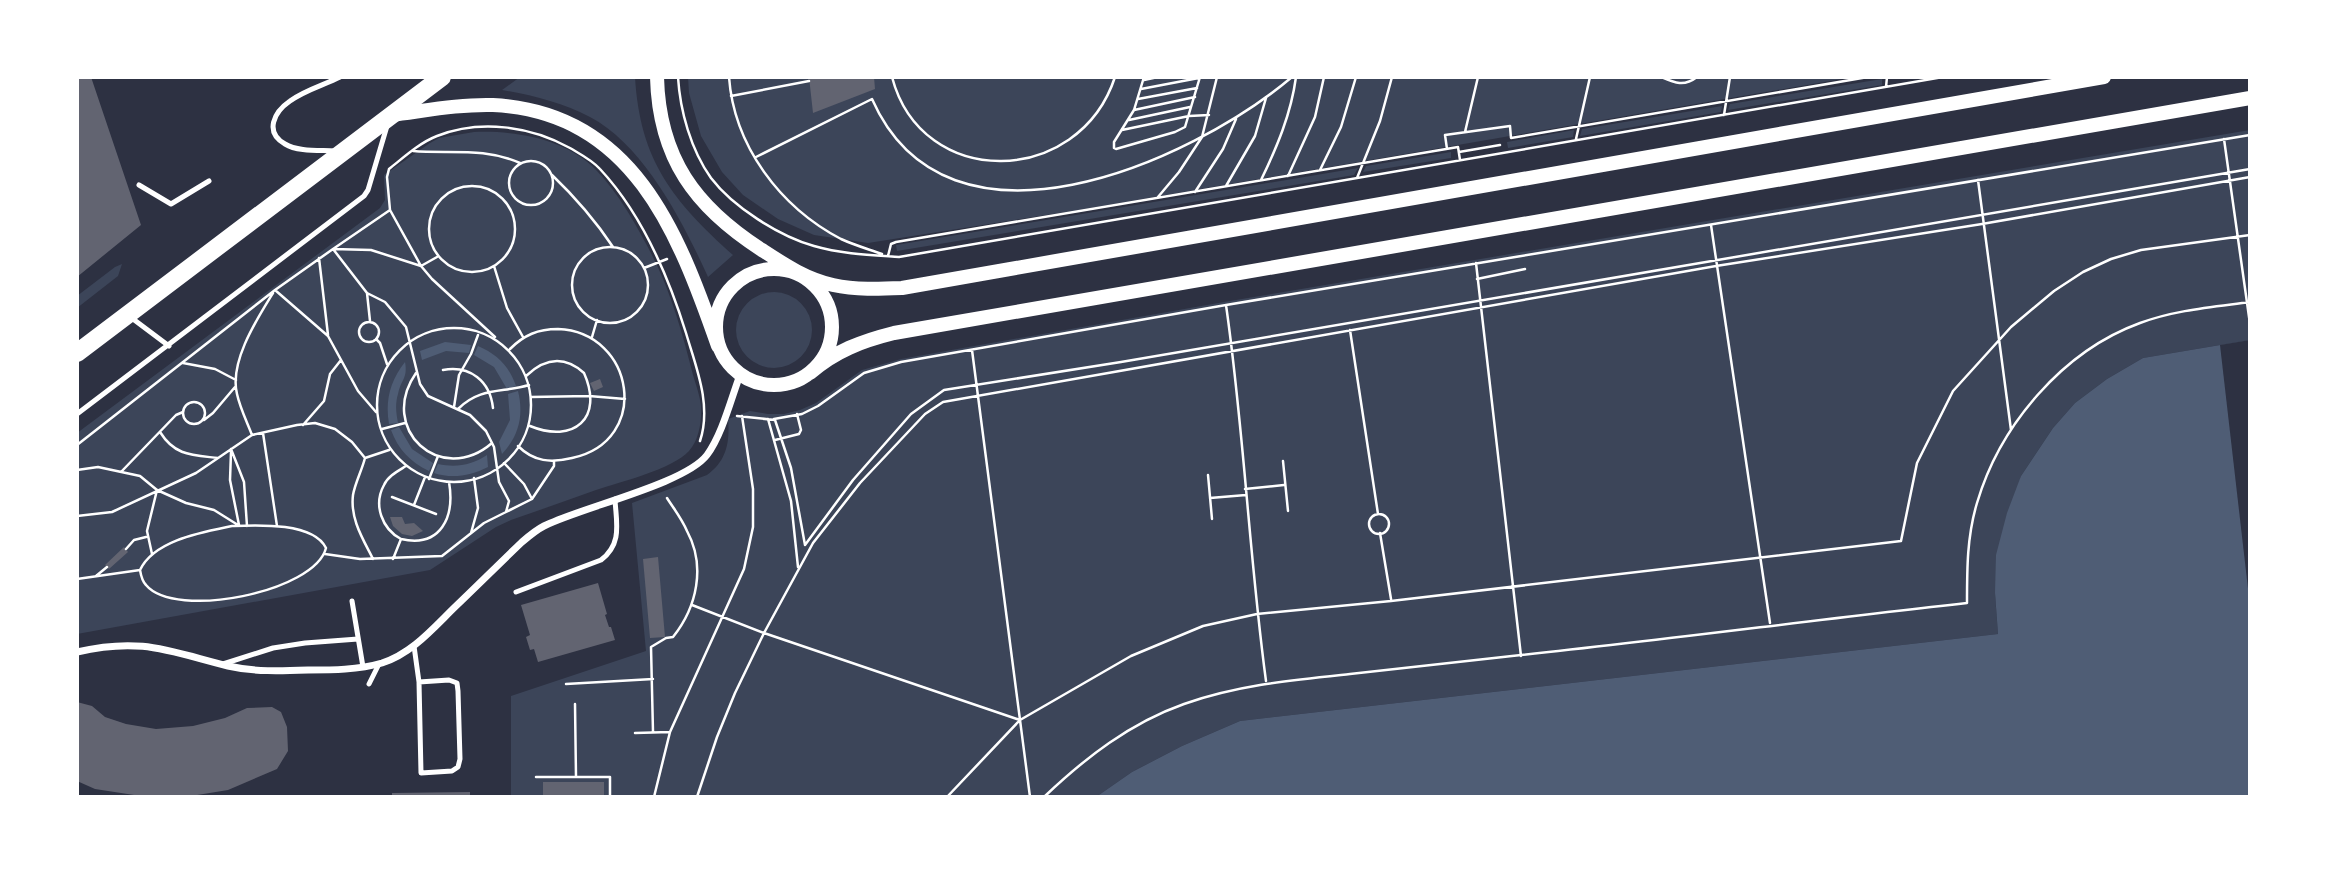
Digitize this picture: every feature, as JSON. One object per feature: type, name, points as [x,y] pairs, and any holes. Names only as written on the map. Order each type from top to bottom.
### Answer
[{"type":"highway","points":[[77,353],[442,77]]},
{"type":"main road","points":[[657,77],[662,122],[669,149],[692,190],[710,211],[728,226],[815,285],[827,302],[832,321],[831,341],[823,359],[810,373]]},
{"type":"main road","points":[[718,346],[715,326],[718,307],[728,290],[743,277],[761,270],[780,269],[834,285],[864,289],[902,288],[2104,77]]},
{"type":"main road","points":[[390,116],[444,108],[491,105],[528,109],[561,119],[591,134],[615,151],[667,221],[726,362],[740,375],[757,383],[775,386],[794,383],[824,360],[844,349],[865,340],[894,333],[2250,98]]},
{"type":"street","points":[[77,652],[142,645],[254,670],[297,671],[379,664],[414,646],[541,527],[684,473],[698,464],[708,454],[740,375]]},
{"type":"lane","points":[[340,77],[289,101],[277,113],[272,123],[274,133],[285,144],[298,148],[342,152]]},
{"type":"lane","points":[[77,414],[364,196],[390,116]]},
{"type":"lane","points":[[139,185],[171,204],[209,181]]},
{"type":"lane","points":[[127,315],[169,346]]},
{"type":"lane","points":[[516,592],[601,560],[611,553],[616,542],[615,499]]},
{"type":"lane","points":[[352,601],[362,667]]},
{"type":"lane","points":[[223,664],[273,648],[358,639]]},
{"type":"lane","points":[[414,646],[419,682],[421,773],[452,771],[458,767],[460,759],[457,683],[449,680],[419,682]]},
{"type":"lane","points":[[369,684],[379,664]]},
{"type":"path","points":[[678,77],[679,93],[691,140],[711,178],[736,204],[772,227],[812,246],[849,254],[899,257],[1942,77]]},
{"type":"path","points":[[729,77],[731,96],[743,136],[755,158],[784,196],[797,209],[843,240],[887,256]]},
{"type":"path","points":[[892,77],[900,100],[934,139],[965,155],[1000,162],[1034,158],[1066,144],[1093,121],[1107,99],[1115,77]]},
{"type":"path","points":[[1141,89],[1201,77],[1189,116],[1182,129],[1116,149],[1113,145],[1134,110],[1144,78],[1157,77]]},
{"type":"path","points":[[1156,199],[1179,172],[1202,137],[1217,77]]},
{"type":"path","points":[[755,158],[872,99],[878,114],[910,153],[940,174],[970,186],[1007,190],[1087,182],[1178,150],[1236,119],[1294,77]]},
{"type":"path","points":[[1261,180],[1288,117],[1294,77]]},
{"type":"path","points":[[1288,176],[1315,117],[1324,77]]},
{"type":"path","points":[[1320,170],[1341,127],[1356,77]]},
{"type":"path","points":[[1357,178],[1380,121],[1392,77]]},
{"type":"path","points":[[1465,132],[1478,77]]},
{"type":"path","points":[[1576,140],[1590,77]]},
{"type":"path","points":[[1661,77],[1682,84],[1697,77]]},
{"type":"path","points":[[1724,115],[1730,77]]},
{"type":"path","points":[[1447,149],[1445,135],[1510,126],[1511,138],[1868,77]]},
{"type":"path","points":[[1886,87],[1887,77]]},
{"type":"path","points":[[731,96],[810,81]]},
{"type":"path","points":[[1138,99],[1198,88]]},
{"type":"path","points":[[1134,110],[1195,97]]},
{"type":"path","points":[[1226,186],[1255,136],[1266,98]]},
{"type":"path","points":[[1129,120],[1192,107]]},
{"type":"path","points":[[1122,130],[1189,116],[1209,115]]},
{"type":"path","points":[[1195,192],[1223,149],[1236,119]]},
{"type":"path","points":[[495,337],[446,330],[421,335],[410,341],[387,364],[378,391],[376,412],[388,450],[405,467],[427,478],[449,482],[474,478],[504,463],[529,426],[532,411],[529,385],[510,349],[432,279],[421,266],[390,210],[387,177],[389,169],[437,136],[485,127],[518,129],[550,137],[584,156],[599,168],[626,202],[660,262],[679,310],[706,406],[704,429],[696,450]]},
{"type":"path","points":[[768,419],[797,414],[818,406],[852,380],[881,367],[1226,305],[2250,135]]},
{"type":"path","points":[[2224,139],[2250,324]]},
{"type":"path","points":[[1459,152],[1500,145]]},
{"type":"path","points":[[887,256],[888,248],[896,242],[1458,146],[1460,160]]},
{"type":"path","points":[[413,151],[481,151],[496,153],[521,163]]},
{"type":"path","points":[[552,175],[552,189],[544,201],[523,204],[512,194],[509,181],[515,167],[528,161],[542,164],[576,197],[613,248]]},
{"type":"path","points":[[727,409],[775,420],[791,468],[805,545],[853,480],[911,414],[944,390],[2250,169]]},
{"type":"path","points":[[697,797],[717,737],[764,633],[813,543],[860,483],[926,414],[943,402],[1716,266],[1982,224],[2250,177]]},
{"type":"path","points":[[1978,180],[2011,430]]},
{"type":"path","points":[[457,188],[485,188],[497,194],[507,204],[514,217],[512,247],[494,266],[484,271],[463,272],[449,267],[438,257],[431,245],[429,224],[436,205],[445,195],[457,188]]},
{"type":"path","points":[[507,204],[512,194]]},
{"type":"path","points":[[77,445],[275,290],[390,210]]},
{"type":"path","points":[[1711,225],[1770,625]]},
{"type":"path","points":[[947,797],[1020,720],[1131,656],[1203,626],[1257,614],[1391,601],[1900,541],[1917,463],[1953,391],[1998,340],[2054,290],[2111,259],[2141,250],[2250,235]]},
{"type":"path","points":[[606,247],[631,253],[644,268],[648,287],[646,298],[631,316],[608,323],[597,320],[579,306],[572,282],[575,269],[583,258],[593,251],[606,247]]},
{"type":"path","points":[[333,249],[371,250],[421,266],[438,257]]},
{"type":"path","points":[[333,249],[368,293],[385,302],[406,327],[416,373],[428,396],[458,409],[480,424],[492,443],[499,482],[509,501],[506,512]]},
{"type":"path","points":[[644,268],[683,254]]},
{"type":"path","points":[[319,258],[328,336]]},
{"type":"path","points":[[1476,263],[1521,656]]},
{"type":"path","points":[[494,266],[507,308],[523,337]]},
{"type":"path","points":[[1477,279],[1525,269]]},
{"type":"path","points":[[275,290],[328,336],[358,391],[376,412]]},
{"type":"path","points":[[252,435],[236,387],[236,368],[246,342],[275,290]]},
{"type":"path","points":[[368,293],[370,322]]},
{"type":"path","points":[[1044,797],[1075,767],[1114,739],[1152,718],[1220,692],[1266,682],[1521,656],[1967,603],[1968,549],[1977,503],[1993,462],[2011,430],[2035,398],[2056,376],[2084,354],[2110,338],[2153,318],[2249,302]]},
{"type":"path","points":[[1226,305],[1233,351],[1257,614],[1266,682]]},
{"type":"path","points":[[592,338],[597,320]]},
{"type":"path","points":[[370,322],[378,327],[379,333],[371,343],[364,342],[358,334],[361,325],[370,322]]},
{"type":"path","points":[[510,349],[523,337],[551,329],[578,332],[592,338],[605,349],[619,370],[625,399],[619,425],[606,444],[599,449],[554,461],[540,460],[525,454],[518,446]]},
{"type":"path","points":[[1350,330],[1378,514]]},
{"type":"path","points":[[454,407],[461,369],[471,354],[478,334]]},
{"type":"path","points":[[376,339],[387,364]]},
{"type":"path","points":[[972,350],[1030,797]]},
{"type":"path","points":[[303,425],[324,401],[330,374],[341,360]]},
{"type":"path","points":[[526,376],[543,363],[552,360],[569,362],[584,373],[589,396],[586,416],[580,426],[571,431],[551,433],[529,426]]},
{"type":"path","points":[[183,363],[215,369],[236,380]]},
{"type":"path","points":[[443,370],[461,369],[479,378],[489,391],[492,408]]},
{"type":"path","points":[[416,373],[403,402],[405,423],[416,442],[438,456],[454,459],[475,454],[492,443]]},
{"type":"path","points":[[458,409],[469,400],[489,391],[508,391],[529,385]]},
{"type":"path","points":[[183,412],[183,417],[195,425],[213,413],[236,387]]},
{"type":"path","points":[[531,397],[589,396],[625,399]]},
{"type":"path","points":[[121,472],[188,404],[198,403],[205,410],[204,420]]},
{"type":"path","points":[[734,416],[741,414]]},
{"type":"path","points":[[654,797],[670,732],[744,569],[753,527],[751,467],[741,414]]},
{"type":"path","points":[[775,440],[800,433],[797,414]]},
{"type":"path","points":[[768,419],[791,501],[799,569]]},
{"type":"path","points":[[77,516],[112,512],[196,473],[252,435],[315,423],[335,429],[352,442],[365,458]]},
{"type":"path","points":[[380,430],[405,423]]},
{"type":"path","points":[[160,432],[169,445],[177,450],[218,458]]},
{"type":"path","points":[[263,433],[277,526]]},
{"type":"path","points":[[232,449],[244,482],[247,526]]},
{"type":"path","points":[[232,449],[230,480],[239,526]]},
{"type":"path","points":[[365,458],[388,450]]},
{"type":"path","points":[[414,505],[438,456]]},
{"type":"path","points":[[365,458],[353,496],[353,509],[361,535],[373,559]]},
{"type":"path","points":[[325,554],[373,559],[442,556],[484,523],[532,499],[554,466],[554,461]]},
{"type":"path","points":[[1283,461],[1288,511]]},
{"type":"path","points":[[504,463],[524,484],[532,499]]},
{"type":"path","points":[[77,470],[98,467],[140,476],[157,490],[186,503],[214,510],[239,526]]},
{"type":"path","points":[[405,467],[384,484],[379,504],[384,524],[401,539],[422,540],[441,529],[452,505],[449,482]]},
{"type":"path","points":[[1209,475],[1212,519]]},
{"type":"path","points":[[470,536],[478,508],[474,478]]},
{"type":"path","points":[[1245,489],[1286,485]]},
{"type":"path","points":[[152,555],[147,536],[157,490]]},
{"type":"path","points":[[1210,498],[1246,495]]},
{"type":"path","points":[[391,496],[436,514]]},
{"type":"path","points":[[653,732],[651,647],[673,637],[680,627],[692,605],[697,579],[696,554],[688,533],[667,498]]},
{"type":"path","points":[[1378,514],[1387,517],[1389,524],[1386,530],[1380,533],[1372,531],[1369,525],[1370,519],[1378,514]]},
{"type":"path","points":[[277,526],[317,537],[326,548],[319,562],[302,575],[283,584],[240,596],[206,600],[176,599],[147,587],[140,570],[152,555],[180,540],[217,529],[277,526]]},
{"type":"path","points":[[1380,533],[1391,601]]},
{"type":"path","points":[[126,550],[134,540],[147,536]]},
{"type":"path","points":[[393,559],[401,539]]},
{"type":"path","points":[[95,577],[107,567]]},
{"type":"path","points":[[77,579],[140,570]]},
{"type":"path","points":[[692,605],[764,633],[1020,720]]},
{"type":"path","points":[[566,684],[653,679]]},
{"type":"path","points":[[575,704],[576,777]]},
{"type":"path","points":[[635,733],[670,732]]},
{"type":"path","points":[[536,777],[610,776],[610,797]]},
{"type":"shaded area","points":[[520,77],[635,77],[644,133],[663,177],[693,216],[733,255],[708,277],[674,210],[645,166],[628,146],[610,130],[580,112],[547,100],[502,90]]},
{"type":"shaded area","points":[[688,77],[1853,77],[1079,210],[868,243],[814,235],[778,219],[743,195],[722,172],[701,136],[689,93]]},
{"type":"shaded area","points":[[1882,79],[1882,85],[1728,110],[1730,104]]},
{"type":"shaded area","points":[[1722,106],[1721,112],[1580,136],[1582,129]]},
{"type":"shaded area","points":[[1574,130],[1573,137],[1508,148],[1507,142]]},
{"type":"shaded area","points":[[2250,130],[2250,340],[2143,358],[2107,379],[2075,403],[2053,428],[2021,476],[1995,594],[1998,634],[1240,721],[1182,746],[1132,772],[1096,797],[511,797],[511,696],[646,651],[632,503],[707,475],[714,469],[726,450],[728,419],[750,411],[784,414],[800,410],[816,403],[862,370],[901,359],[1224,302]]},
{"type":"shaded area","points":[[474,132],[523,135],[556,144],[585,160],[620,200],[659,269],[681,329],[698,390],[700,424],[689,451],[659,469],[511,520],[430,570],[77,634],[77,433],[380,208],[385,200],[384,175],[439,138]]},
{"type":"shaded area","points":[[1451,152],[1451,158],[1363,172],[1366,166]]},
{"type":"shaded area","points":[[1358,168],[1354,175],[897,251],[896,245]]},
{"type":"shaded area","points":[[122,264],[118,276],[77,308],[77,296]]},
{"type":"shaded area","points":[[774,292],[788,295],[801,303],[809,316],[812,330],[809,344],[801,357],[788,365],[774,368],[760,365],[747,357],[739,344],[736,330],[739,316],[747,303],[760,295]]},
{"type":"shaded area","points":[[2250,340],[2250,797],[1096,797],[1132,772],[1182,746],[1240,721],[1998,634],[1996,555],[2007,513],[2021,476],[2053,428],[2075,403],[2107,379],[2143,358]]},
{"type":"shaded area","points":[[445,342],[471,345],[469,353],[446,351],[422,360],[420,351]]},
{"type":"shaded area","points":[[478,346],[502,362],[516,386],[507,389],[494,367],[474,355]]},
{"type":"shaded area","points":[[405,362],[405,376],[396,401],[398,423],[389,424],[390,392]]},
{"type":"shaded area","points":[[518,391],[519,425],[513,440],[502,454],[499,442],[510,420],[508,394]]},
{"type":"shaded area","points":[[399,427],[412,449],[433,463],[429,471],[410,459],[401,449],[391,430]]},
{"type":"shaded area","points":[[487,455],[488,467],[474,473],[454,476],[434,473],[438,464],[464,465]]},
{"type":"pier","points":[[2250,340],[2250,606],[2220,345]]},
{"type":"building","points":[[77,77],[91,77],[141,225],[77,277]]},
{"type":"building","points":[[809,77],[874,77],[875,89],[813,113]]},
{"type":"building","points":[[600,379],[603,387],[594,391],[590,383]]},
{"type":"building","points":[[390,517],[402,517],[405,524],[414,523],[423,531],[412,536],[402,534],[393,526]]},
{"type":"building","points":[[124,547],[128,552],[109,569],[105,565]]},
{"type":"building","points":[[658,557],[665,637],[650,638],[643,559]]},
{"type":"building","points":[[598,583],[607,614],[605,615],[615,640],[538,662],[526,637],[530,635],[521,605]]},
{"type":"building","points":[[77,702],[92,706],[105,717],[156,729],[193,726],[225,718],[247,708],[272,707],[281,712],[287,727],[288,751],[277,769],[228,790],[185,797],[147,797],[95,789],[77,781]]},
{"type":"building","points":[[543,782],[604,782],[604,797],[543,797]]},
{"type":"building","points":[[470,792],[470,797],[392,797],[392,793]]}]
